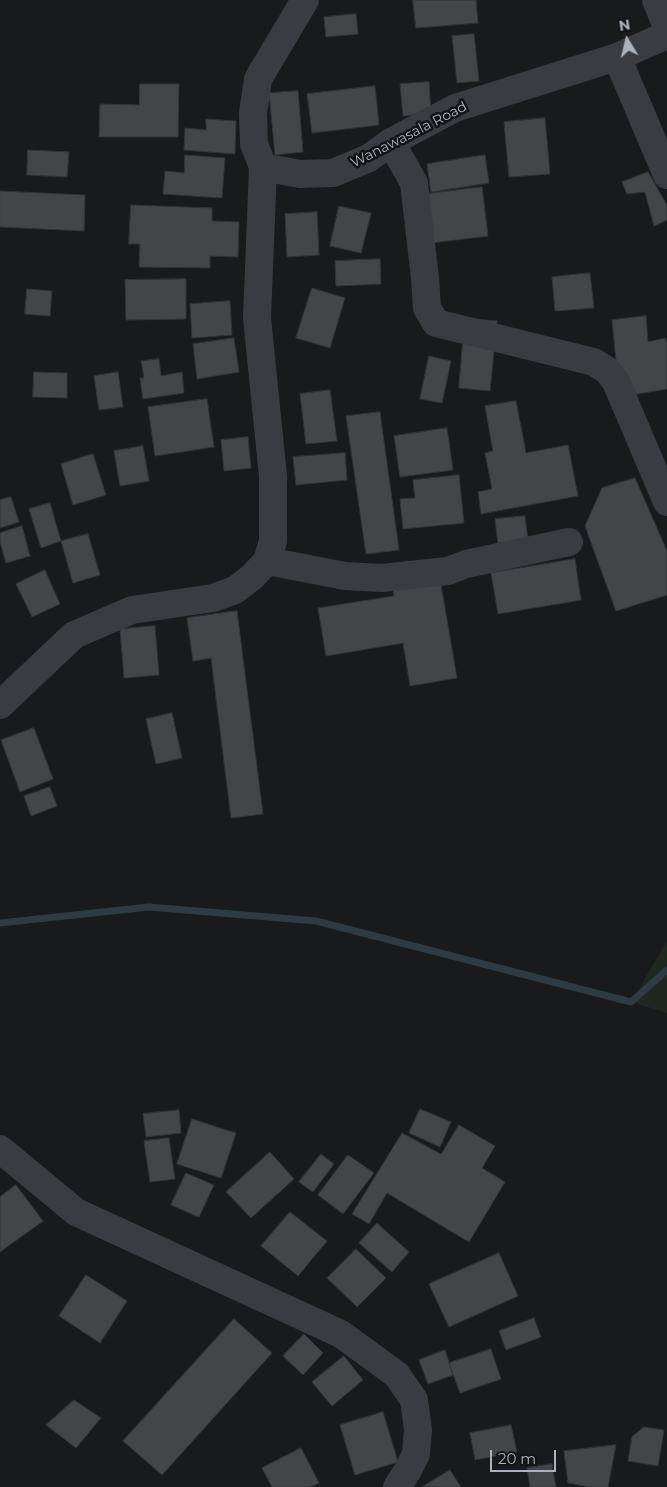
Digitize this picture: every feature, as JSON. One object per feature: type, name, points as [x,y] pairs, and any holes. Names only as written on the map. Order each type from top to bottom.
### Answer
[{"type":"street","points":[[0,705],[74,635],[132,610],[213,598],[234,590],[252,577],[267,561],[273,541],[273,476],[257,318],[262,167],[254,144],[253,113],[258,79],[305,0]]},
{"type":"street","points":[[656,0],[667,26]]},
{"type":"street","name":"Wanawasala Road","points":[[262,167],[300,174],[333,173],[369,158],[391,142],[455,108],[617,57],[667,35]]},
{"type":"street","points":[[617,57],[667,175]]},
{"type":"street","points":[[391,142],[414,183],[427,308],[436,323],[594,362],[608,371],[616,382],[667,502]]},
{"type":"street","points":[[267,561],[345,576],[382,578],[448,571],[466,564],[569,542]]},
{"type":"street","points":[[0,1150],[76,1212],[340,1334],[397,1374],[414,1400],[418,1430],[416,1454],[397,1487]]},
{"type":"green space","points":[[667,941],[667,1013],[631,1002]]},
{"type":"building","points":[[413,0],[476,0],[478,23],[416,28]]},
{"type":"building","points":[[356,14],[358,34],[326,37],[324,17]]},
{"type":"building","points":[[474,34],[479,81],[457,83],[452,36]]},
{"type":"building","points":[[429,82],[431,113],[403,116],[400,84]]},
{"type":"building","points":[[140,84],[179,84],[178,137],[99,137],[100,104],[139,105]]},
{"type":"building","points":[[375,86],[379,125],[312,133],[307,94]]},
{"type":"building","points":[[298,91],[303,152],[275,155],[269,93]]},
{"type":"building","points":[[545,118],[550,174],[509,177],[504,122]]},
{"type":"building","points":[[206,119],[236,121],[235,154],[184,150],[185,128],[206,130]]},
{"type":"building","points":[[28,150],[69,152],[67,177],[27,175]]},
{"type":"building","points":[[185,155],[225,158],[222,198],[163,194],[165,171],[184,173]]},
{"type":"building","points":[[485,155],[489,183],[431,192],[427,164]]},
{"type":"building","points":[[648,172],[667,205],[667,220],[654,226],[645,192],[627,194],[622,182]]},
{"type":"building","points":[[482,187],[488,236],[432,243],[426,194]]},
{"type":"building","points":[[0,191],[85,195],[84,231],[0,227]]},
{"type":"building","points":[[131,205],[212,208],[212,221],[239,222],[238,257],[210,256],[210,268],[139,267],[140,244],[129,244]]},
{"type":"building","points":[[339,206],[371,213],[361,253],[330,246]]},
{"type":"building","points":[[317,212],[319,255],[287,257],[285,214]]},
{"type":"building","points":[[380,259],[381,284],[336,286],[335,261]]},
{"type":"building","points":[[590,273],[594,308],[555,311],[552,277]]},
{"type":"building","points":[[186,279],[186,319],[126,320],[125,280]]},
{"type":"building","points":[[312,288],[345,298],[330,348],[296,338]]},
{"type":"building","points":[[27,289],[52,291],[50,316],[25,314]]},
{"type":"building","points":[[230,301],[232,335],[192,338],[190,304]]},
{"type":"building","points":[[646,316],[648,342],[665,338],[667,343],[667,389],[632,395],[616,360],[612,320]]},
{"type":"building","points":[[465,318],[497,321],[490,391],[459,388]]},
{"type":"building","points":[[234,338],[239,372],[197,379],[193,344]]},
{"type":"building","points":[[429,356],[451,361],[442,403],[420,399]]},
{"type":"building","points":[[159,359],[161,376],[182,372],[184,393],[143,399],[140,378],[144,378],[141,361]]},
{"type":"building","points":[[34,372],[67,373],[67,398],[33,397]]},
{"type":"building","points":[[118,372],[123,407],[99,410],[94,376]]},
{"type":"building","points":[[330,390],[337,441],[306,444],[300,394]]},
{"type":"building","points":[[207,399],[214,447],[155,456],[148,407]]},
{"type":"building","points":[[516,401],[526,453],[568,445],[578,496],[481,514],[478,492],[492,489],[485,453],[493,451],[485,406]]},
{"type":"building","points":[[380,412],[399,550],[366,554],[346,416]]},
{"type":"building","points":[[447,428],[453,470],[400,477],[394,436]]},
{"type":"building","points":[[248,437],[251,468],[224,471],[221,440]]},
{"type":"building","points":[[143,446],[149,481],[120,486],[114,451]]},
{"type":"building","points":[[345,453],[347,480],[296,485],[293,457]]},
{"type":"building","points":[[93,454],[106,495],[73,505],[61,464]]},
{"type":"building","points":[[459,475],[464,523],[403,529],[400,499],[415,498],[413,480]]},
{"type":"building","points":[[635,478],[667,551],[667,595],[616,611],[585,526],[602,488]]},
{"type":"building","points":[[11,497],[19,522],[0,528],[0,500]]},
{"type":"building","points":[[50,503],[61,541],[41,548],[29,509]]},
{"type":"building","points":[[525,516],[528,541],[498,545],[495,519]]},
{"type":"building","points":[[22,526],[30,556],[6,563],[0,542],[0,533]]},
{"type":"building","points":[[88,534],[100,575],[73,583],[61,541]]},
{"type":"building","points":[[575,559],[581,600],[498,614],[491,573]]},
{"type":"building","points":[[45,570],[60,604],[32,617],[16,584]]},
{"type":"building","points":[[440,579],[457,678],[410,686],[403,643],[326,656],[318,608],[394,596],[393,587]]},
{"type":"building","points":[[237,611],[263,814],[231,818],[211,658],[193,661],[187,618]]},
{"type":"building","points":[[155,626],[159,675],[124,678],[120,629]]},
{"type":"building","points":[[172,713],[182,758],[156,764],[146,719]]},
{"type":"building","points":[[34,728],[53,779],[20,792],[1,740]]},
{"type":"building","points":[[50,787],[57,806],[31,816],[24,796]]},
{"type":"building","points":[[420,1109],[451,1122],[440,1147],[409,1133]]},
{"type":"building","points":[[179,1110],[181,1133],[146,1137],[143,1114]]},
{"type":"building","points":[[192,1119],[236,1133],[221,1178],[177,1164]]},
{"type":"building","points":[[459,1125],[495,1146],[482,1168],[505,1182],[469,1242],[387,1193],[369,1224],[352,1214],[402,1133],[441,1154]]},
{"type":"building","points":[[169,1138],[175,1179],[150,1182],[144,1141]]},
{"type":"building","points":[[270,1152],[294,1179],[251,1218],[226,1192]]},
{"type":"building","points":[[321,1154],[334,1164],[313,1192],[299,1182]]},
{"type":"building","points":[[348,1155],[374,1173],[343,1214],[318,1195]]},
{"type":"building","points":[[186,1173],[214,1185],[199,1217],[171,1205]]},
{"type":"building","points":[[16,1185],[43,1221],[0,1252],[0,1197]]},
{"type":"building","points":[[290,1212],[327,1241],[298,1276],[261,1246]]},
{"type":"building","points":[[377,1223],[409,1252],[392,1272],[359,1243]]},
{"type":"building","points":[[356,1249],[386,1278],[357,1307],[327,1278]]},
{"type":"building","points":[[499,1253],[518,1296],[449,1327],[429,1284]]},
{"type":"building","points":[[86,1275],[127,1301],[100,1343],[59,1316]]},
{"type":"building","points":[[534,1318],[541,1337],[506,1350],[499,1331]]},
{"type":"building","points":[[234,1319],[272,1353],[162,1475],[123,1441]]},
{"type":"building","points":[[304,1334],[323,1353],[303,1375],[283,1356]]},
{"type":"building","points":[[491,1349],[501,1379],[460,1393],[449,1363]]},
{"type":"building","points":[[445,1350],[453,1375],[428,1384],[419,1360]]},
{"type":"building","points":[[344,1356],[363,1380],[332,1406],[312,1382]]},
{"type":"building","points":[[74,1400],[101,1418],[76,1448],[46,1425]]},
{"type":"building","points":[[383,1412],[398,1462],[355,1475],[340,1425]]},
{"type":"building","points":[[511,1425],[517,1452],[475,1460],[470,1433]]},
{"type":"building","points":[[644,1427],[664,1430],[658,1466],[628,1461],[632,1437]]},
{"type":"building","points":[[616,1445],[608,1487],[589,1487],[568,1483],[564,1451]]},
{"type":"building","points":[[301,1448],[319,1483],[311,1487],[272,1487],[262,1468]]},
{"type":"building","points":[[552,1464],[556,1487],[530,1487],[527,1468]]},
{"type":"building","points":[[450,1470],[461,1487],[422,1487]]},
{"type":"waterway","points":[[0,923],[149,907],[316,921],[631,1002],[667,970]]}]
